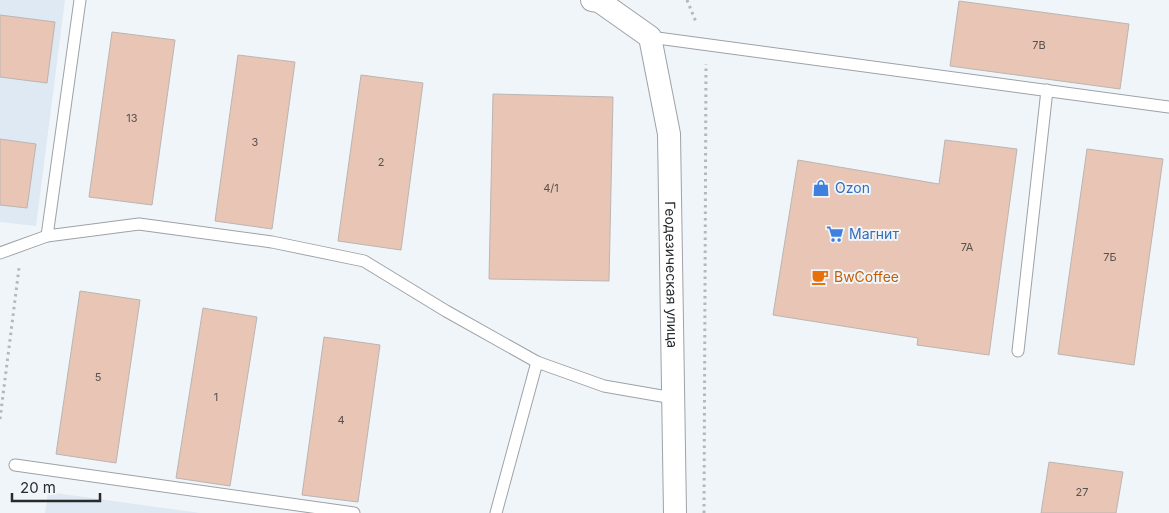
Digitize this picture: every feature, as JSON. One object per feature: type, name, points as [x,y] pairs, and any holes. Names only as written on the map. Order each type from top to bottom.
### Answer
[{"type":"street","points":[[592,0],[599,1],[650,37]]},
{"type":"street","name":"Геодезическая улица","points":[[650,37],[669,134],[675,513]]},
{"type":"lane","points":[[47,236],[80,0]]},
{"type":"lane","points":[[650,37],[1169,106]]},
{"type":"lane","points":[[1018,351],[1048,90]]},
{"type":"lane","points":[[0,253],[47,236],[139,224],[272,242],[364,261],[446,311],[537,362],[604,386],[673,398]]},
{"type":"lane","points":[[496,513],[537,362]]},
{"type":"lane","points":[[15,464],[354,513]]},
{"type":"path","points":[[686,0],[706,45],[704,513]]},
{"type":"path","points":[[0,419],[22,245]]},
{"type":"shaded area","points":[[0,0],[65,0],[36,226],[0,222]]},
{"type":"shaded area","points":[[48,492],[200,513],[45,513]]},
{"type":"building","points":[[959,1],[1129,24],[1120,89],[950,66]]},
{"type":"building","points":[[0,15],[55,22],[47,83],[0,77]]},
{"type":"building","points":[[112,32],[175,40],[152,205],[89,197]]},
{"type":"building","points":[[238,55],[295,62],[272,229],[215,221]]},
{"type":"building","points":[[361,75],[423,83],[401,250],[338,241]]},
{"type":"building","points":[[493,94],[613,97],[609,281],[489,279]]},
{"type":"building","points":[[0,139],[36,144],[27,208],[0,205]]},
{"type":"building","points":[[945,140],[1017,149],[989,355],[917,345],[918,338],[773,315],[798,160],[939,184]]},
{"type":"building","points":[[1087,149],[1163,159],[1134,365],[1058,354]]},
{"type":"building","points":[[80,291],[140,300],[116,463],[56,454]]},
{"type":"building","points":[[203,308],[257,317],[230,486],[176,478]]},
{"type":"building","points":[[324,337],[380,345],[358,502],[302,495]]},
{"type":"building","points":[[1049,462],[1123,472],[1116,513],[1041,513]]},
{"type":"place","name":"Ozon","points":[[821,188]]},
{"type":"place","name":"Магнит","points":[[835,234]]},
{"type":"place","name":"BwCoffee","points":[[820,277]]}]
